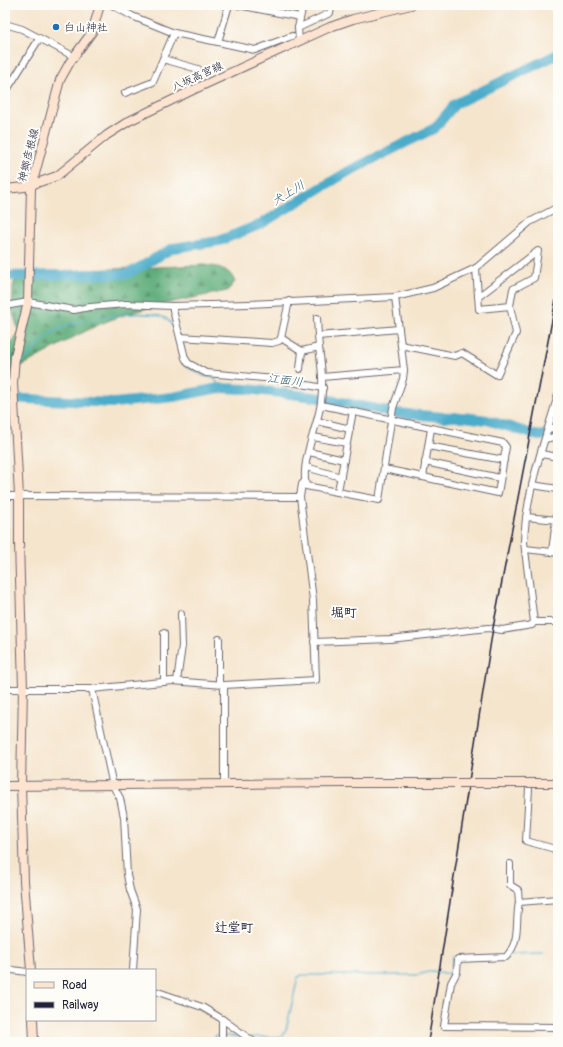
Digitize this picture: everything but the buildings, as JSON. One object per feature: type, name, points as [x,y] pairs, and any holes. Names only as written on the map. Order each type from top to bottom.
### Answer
[{"type":"main road","name":"神郷彦根線","points":[[31,969],[24,881],[21,785],[24,689],[18,542],[19,496],[13,399],[9,383],[28,299],[30,194],[32,185],[60,80],[70,62],[76,56],[92,32],[100,5]]},
{"type":"main road","name":"八坂高宮線","points":[[7,188],[32,185],[57,176],[107,135],[147,111],[299,41],[353,19],[411,5]]},
{"type":"main road","points":[[5,786],[558,783]]},
{"type":"main road","points":[[33,1021],[34,1042]]},
{"type":"street","points":[[112,5],[132,16],[174,33],[255,50],[292,36]]},
{"type":"street","points":[[218,42],[229,5]]},
{"type":"street","points":[[238,5],[300,18]]},
{"type":"street","points":[[299,41],[298,28],[303,5]]},
{"type":"street","points":[[298,28],[330,13],[332,5]]},
{"type":"street","points":[[5,24],[22,29],[39,39],[76,56]]},
{"type":"street","points":[[124,93],[153,82],[174,33]]},
{"type":"street","points":[[5,93],[39,39]]},
{"type":"street","points":[[163,59],[198,70]]},
{"type":"street","points":[[5,306],[28,299],[74,310],[126,304],[172,306],[395,297],[433,288],[476,268],[530,222],[558,207]]},
{"type":"street","points":[[401,345],[455,356],[462,353],[497,375],[516,333],[510,306],[513,289],[534,278],[538,250],[478,297]]},
{"type":"street","points":[[476,268],[479,309],[510,306]]},
{"type":"street","points":[[305,482],[306,486],[379,500],[393,408],[403,379],[404,370],[395,297]]},
{"type":"street","points":[[180,337],[272,343],[279,341],[289,302]]},
{"type":"street","points":[[172,306],[188,363],[206,373],[276,379],[353,411],[392,417],[431,429],[503,443],[506,447],[498,493],[384,469]]},
{"type":"street","points":[[5,689],[92,689],[177,681],[221,684],[316,680],[314,600],[300,497],[302,484],[305,482],[309,452],[322,397],[322,377],[317,318]]},
{"type":"street","points":[[318,336],[399,329]]},
{"type":"street","points":[[281,338],[302,352]]},
{"type":"street","points":[[302,352],[319,347]]},
{"type":"street","points":[[300,369],[302,352]]},
{"type":"street","points":[[322,377],[404,370]]},
{"type":"street","points":[[534,622],[525,549],[526,517],[532,485],[545,439],[548,429],[555,416],[557,399]]},
{"type":"street","points":[[338,491],[353,411]]},
{"type":"street","points":[[317,421],[350,429]]},
{"type":"street","points":[[548,429],[558,427]]},
{"type":"street","points":[[423,477],[431,429]]},
{"type":"street","points":[[545,439],[558,436]]},
{"type":"street","points":[[313,437],[347,443]]},
{"type":"street","points":[[428,446],[504,460]]},
{"type":"street","points":[[309,452],[344,460]]},
{"type":"street","points":[[541,454],[558,456]]},
{"type":"street","points":[[425,462],[500,478]]},
{"type":"street","points":[[306,467],[341,477]]},
{"type":"street","points":[[532,485],[558,489]]},
{"type":"street","points":[[5,496],[300,497]]},
{"type":"street","points":[[525,549],[555,553],[558,504]]},
{"type":"street","points":[[526,517],[557,520]]},
{"type":"street","points":[[177,681],[182,646],[181,614]]},
{"type":"street","points":[[314,642],[390,639],[488,628],[502,630],[532,625],[534,622],[558,622]]},
{"type":"street","points":[[164,633],[164,682]]},
{"type":"street","points":[[219,639],[224,784]]},
{"type":"street","points":[[92,689],[113,786],[120,798],[124,817],[127,875],[130,890],[137,908],[133,969]]},
{"type":"street","points":[[529,788],[526,841],[555,849],[558,856]]},
{"type":"street","points":[[510,864],[510,885],[518,890],[519,902],[517,914],[517,939],[513,950],[506,957],[458,959],[457,972],[451,983],[444,1026],[558,1027]]},
{"type":"street","points":[[519,902],[558,899]]},
{"type":"street","points":[[5,969],[26,972]]},
{"type":"street","points":[[156,991],[202,1007],[222,1019],[254,1042]]},
{"type":"street","points":[[222,1019],[222,1042]]},
{"type":"green space","points":[[204,265],[218,267],[230,273],[235,282],[227,291],[146,308],[100,324],[5,374],[5,348],[13,342],[19,332],[12,310],[13,286],[17,273]]},
{"type":"waterway","name":"犬上川","points":[[5,276],[128,274],[173,248],[219,241],[261,224],[349,171],[435,128],[455,104],[558,54]]},
{"type":"waterway","points":[[18,364],[52,333],[61,328],[91,319],[125,314],[155,315],[167,319],[172,324],[176,333]]},
{"type":"waterway","points":[[178,342],[184,365],[204,376],[215,378],[219,388]]},
{"type":"waterway","points":[[5,369],[11,367]]},
{"type":"waterway","name":"江面川","points":[[5,398],[114,403],[173,397],[219,388],[247,389],[315,397],[397,413],[443,417],[464,417],[487,420],[539,436],[558,432]]},
{"type":"waterway","points":[[511,955],[543,954]]},
{"type":"waterway","points":[[250,1037],[282,1037],[286,1030],[298,977],[302,975],[417,975],[432,971],[450,974],[453,957],[457,957]]},
{"type":"waterway","points":[[215,1042],[215,1036],[220,1036]]},
{"type":"waterway","points":[[224,1036],[242,1037]]},
{"type":"railway","points":[[428,1042],[493,628],[558,289]]},
{"type":"place","name":"白山神社","points":[[56,27]]},
{"type":"district","name":"堀町","points":[[344,612]]},
{"type":"district","name":"辻堂町","points":[[234,927]]}]
